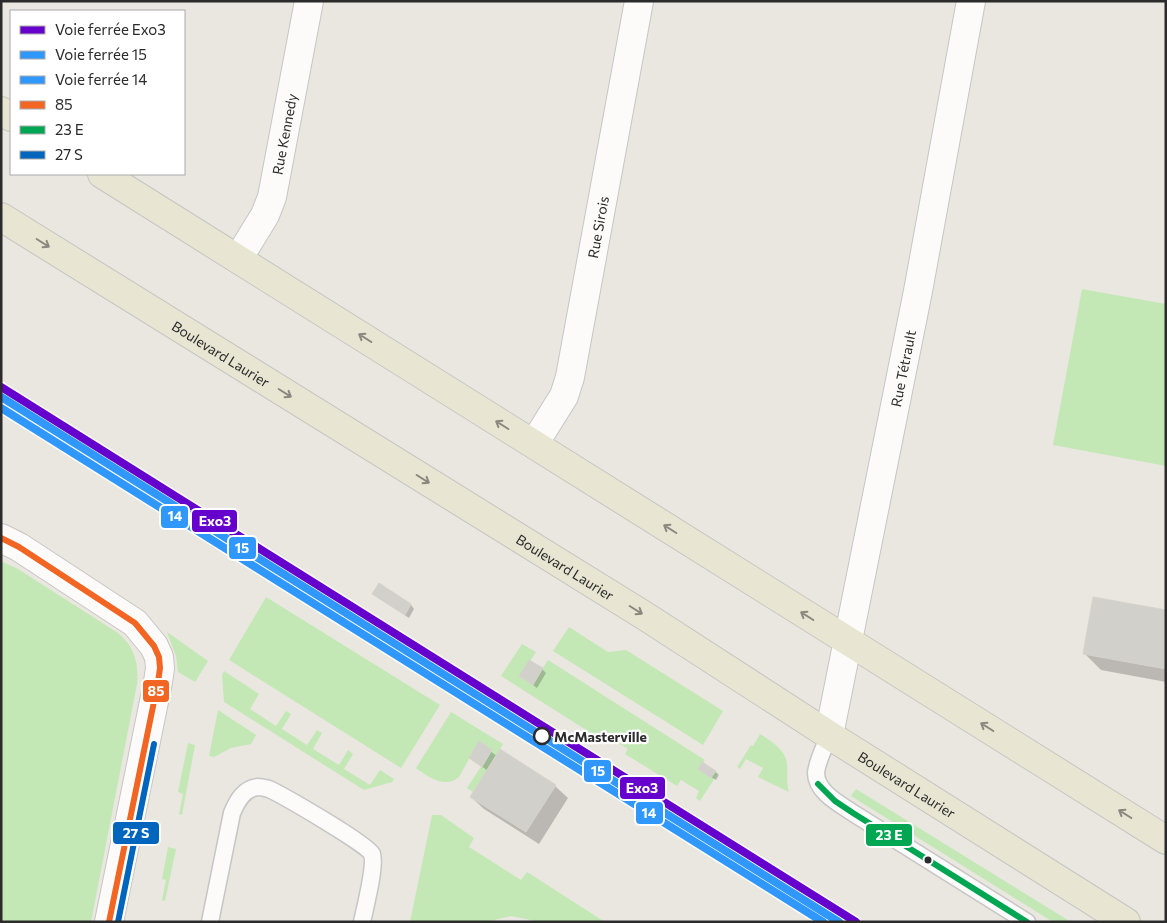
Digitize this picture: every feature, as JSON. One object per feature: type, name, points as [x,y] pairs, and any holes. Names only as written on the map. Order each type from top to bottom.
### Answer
[{"type":"main road","points":[[104,175],[1166,840]]},
{"type":"main road","name":"Boulevard Laurier","points":[[1,217],[645,616],[829,735],[1126,922]]},
{"type":"street","name":"Rue Kennedy","points":[[238,259],[265,214],[272,197],[309,1]]},
{"type":"street","name":"Rue Sirois","points":[[534,444],[564,396],[570,378],[639,1]]},
{"type":"street","name":"Rue Tétrault","points":[[829,735],[918,291],[971,1]]},
{"type":"street","points":[[1,538],[20,547],[135,623],[154,646],[159,657],[158,682],[109,922]]},
{"type":"lane","points":[[829,735],[816,773],[818,784],[825,792],[853,813],[1027,922]]},
{"type":"lane","points":[[210,922],[232,813],[238,800],[246,792],[255,787],[260,787],[266,788],[300,807],[371,852],[373,862],[362,922]]},
{"type":"green space","points":[[1082,289],[1166,304],[1166,466],[1053,445]]},
{"type":"green space","points":[[1,561],[18,569],[118,633],[132,649],[136,662],[137,684],[91,922],[1,922]]},
{"type":"green space","points":[[266,597],[440,705],[401,768],[229,660]]},
{"type":"green space","points":[[569,627],[608,652],[626,650],[723,711],[703,745],[553,651]]},
{"type":"green space","points":[[167,632],[208,661],[195,682],[178,672],[176,656]]},
{"type":"green space","points":[[522,644],[536,652],[520,677],[533,684],[548,660],[705,760],[698,769],[711,777],[716,771],[718,773],[700,801],[696,798],[699,791],[681,780],[677,786],[625,754],[628,749],[605,735],[602,740],[501,676]]},
{"type":"green space","points":[[224,671],[259,694],[250,709],[276,726],[286,711],[291,714],[282,729],[307,745],[317,730],[322,733],[313,749],[339,765],[348,750],[353,754],[344,769],[370,785],[380,770],[394,779],[392,782],[364,790],[224,702],[222,675]]},
{"type":"green space","points":[[218,710],[256,735],[251,744],[231,748],[214,757],[209,756]]},
{"type":"green space","points":[[451,712],[503,744],[473,792],[467,788],[492,750],[479,741],[459,777],[454,780],[442,782],[416,768]]},
{"type":"green space","points":[[760,734],[777,746],[784,754],[787,764],[789,792],[758,777],[763,768],[746,759],[740,769],[737,767]]},
{"type":"green space","points":[[188,743],[195,745],[182,815],[179,814],[183,794],[178,792]]},
{"type":"green space","points":[[856,789],[1071,922],[1053,922],[851,796]]},
{"type":"green space","points":[[432,815],[441,815],[474,838],[469,847],[521,880],[527,872],[605,922],[540,922],[511,916],[486,922],[410,922]]},
{"type":"green space","points":[[168,847],[176,849],[165,901],[162,900],[166,880],[162,879]]},
{"type":"building","points":[[379,583],[411,604],[405,615],[372,594]]},
{"type":"building","points":[[1093,597],[1166,610],[1166,669],[1083,654]]},
{"type":"building","points":[[529,660],[543,668],[533,685],[519,676]]},
{"type":"building","points":[[479,741],[492,750],[482,767],[469,758]]},
{"type":"building","points":[[500,749],[556,785],[526,832],[470,797]]},
{"type":"building","points":[[702,762],[716,771],[711,778],[698,769]]},
{"type":"rail line","name":"Exo3","points":[[1,387],[856,922]]},
{"type":"rail line","name":"15","points":[[1,397],[839,922]]},
{"type":"rail line","name":"14","points":[[1,408],[823,922]]},
{"type":"transit line","name":"85","points":[[1,538],[19,547],[135,623],[154,646],[159,657],[158,682],[109,922]]},
{"type":"transit line","points":[[118,922],[154,744]]},
{"type":"transit line","points":[[818,784],[835,801],[853,813],[1027,922]]},
{"type":"place","name":"McMasterville","points":[[542,736]]}]
